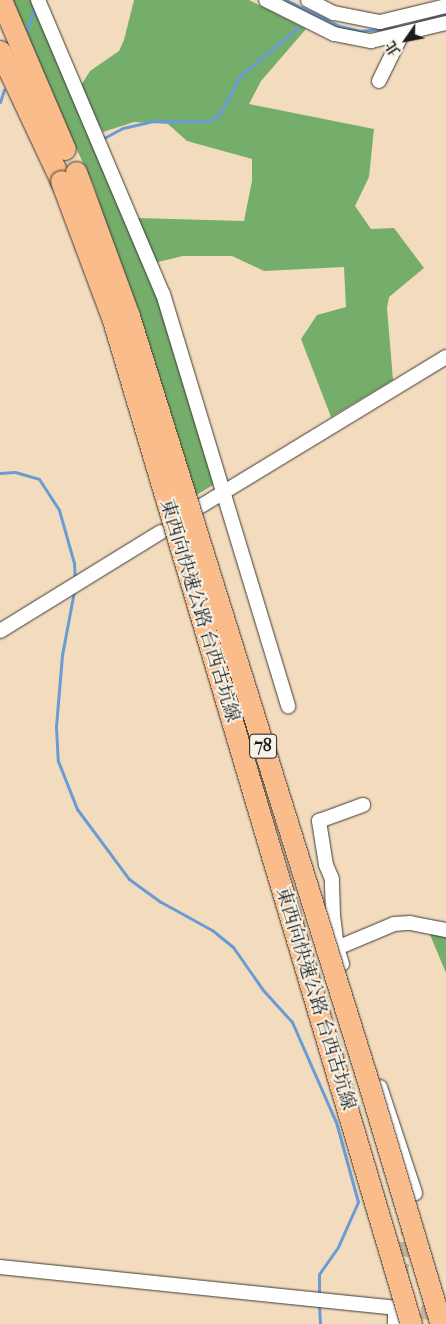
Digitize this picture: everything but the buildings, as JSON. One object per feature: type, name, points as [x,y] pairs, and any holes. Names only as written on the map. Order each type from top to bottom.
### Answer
[{"type":"highway","points":[[1,0],[64,149]]},
{"type":"highway","points":[[0,29],[64,149]]},
{"type":"highway","points":[[0,51],[40,134]]},
{"type":"highway","points":[[0,71],[40,134]]},
{"type":"highway","name":"東西向快速公路 台西古坑線","points":[[40,134],[68,176],[129,316],[367,1079],[441,1324]]},
{"type":"highway","name":"東西向快速公路 台西古坑線","points":[[64,149],[68,176],[113,320],[411,1324]]},
{"type":"street","points":[[266,0],[334,34],[371,41],[446,23]]},
{"type":"street","points":[[308,0],[334,13],[380,22],[446,6]]},
{"type":"street","points":[[413,15],[425,0]]},
{"type":"street","points":[[40,4],[163,294],[288,706]]},
{"type":"street","points":[[413,15],[418,31]]},
{"type":"street","points":[[380,81],[402,34]]},
{"type":"street","points":[[200,506],[446,357]]},
{"type":"street","points":[[0,631],[161,532]]},
{"type":"street","points":[[363,805],[319,821],[326,866],[332,878],[337,948],[415,1193]]},
{"type":"street","points":[[337,948],[394,924],[410,923],[446,930]]},
{"type":"street","points":[[0,1266],[395,1308],[395,1324]]},
{"type":"green space","points":[[10,0],[34,0],[157,291],[215,484],[196,495],[93,184],[36,63]]},
{"type":"green space","points":[[134,0],[249,0],[306,29],[261,81],[249,104],[374,129],[369,177],[355,206],[371,229],[394,228],[424,268],[389,297],[387,308],[393,380],[331,417],[301,339],[317,315],[346,307],[344,267],[264,271],[232,256],[183,256],[154,263],[137,218],[244,221],[252,181],[252,159],[187,141],[168,124],[134,122],[103,132],[80,87],[90,71],[119,51],[124,40]]},
{"type":"green space","points":[[426,925],[446,927],[446,973]]},
{"type":"waterway","points":[[286,0],[339,26],[360,31],[400,27],[446,14]]},
{"type":"waterway","points":[[27,31],[35,5]]},
{"type":"waterway","points":[[102,139],[123,128],[153,121],[209,121],[220,114],[239,77],[299,27]]},
{"type":"waterway","points":[[0,102],[4,90]]},
{"type":"waterway","points":[[0,473],[15,472],[39,479],[59,510],[74,563],[75,580]]},
{"type":"waterway","points":[[74,591],[62,655],[56,727],[58,761],[77,809],[129,879],[161,902],[212,930],[233,947],[263,990],[292,1022],[336,1122],[358,1202],[338,1247],[319,1274],[319,1295]]},
{"type":"waterway","points":[[319,1304],[320,1324]]},
{"type":"tunnel","points":[[400,1277],[409,1227]]},
{"type":"tunnel","points":[[400,1309],[445,1315]]}]
